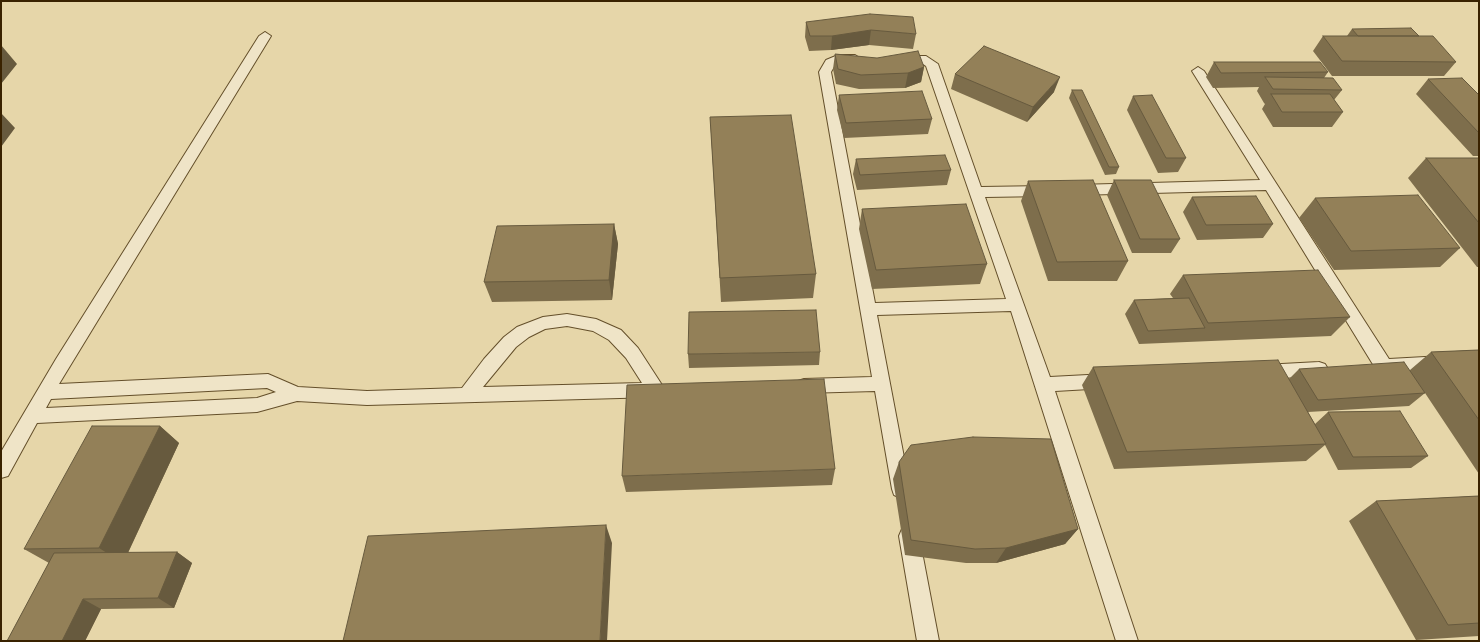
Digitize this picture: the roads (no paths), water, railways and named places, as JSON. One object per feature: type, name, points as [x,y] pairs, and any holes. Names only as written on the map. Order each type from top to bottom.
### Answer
[{"type":"lane","points":[[1,470],[46,392],[265,36]]},
{"type":"lane","points":[[866,59],[838,60],[830,63],[825,72],[928,641]]},
{"type":"lane","points":[[885,59],[926,60],[932,64],[1044,384],[1127,641]]},
{"type":"lane","points":[[1198,71],[1268,185],[1384,366]]},
{"type":"lane","points":[[976,192],[1268,185]]},
{"type":"lane","points":[[868,309],[1016,305]]},
{"type":"lane","points":[[467,395],[490,364],[510,342],[523,332],[542,323],[567,320],[596,325],[614,335],[632,353],[656,390]]},
{"type":"lane","points":[[1365,367],[1479,361]]},
{"type":"lane","points":[[1248,373],[1336,368]]},
{"type":"lane","points":[[1044,384],[1122,380]]},
{"type":"lane","points":[[46,392],[268,381],[297,394]]},
{"type":"lane","points":[[783,386],[881,384]]},
{"type":"lane","points":[[32,416],[257,405],[297,394],[368,398],[675,389]]}]
